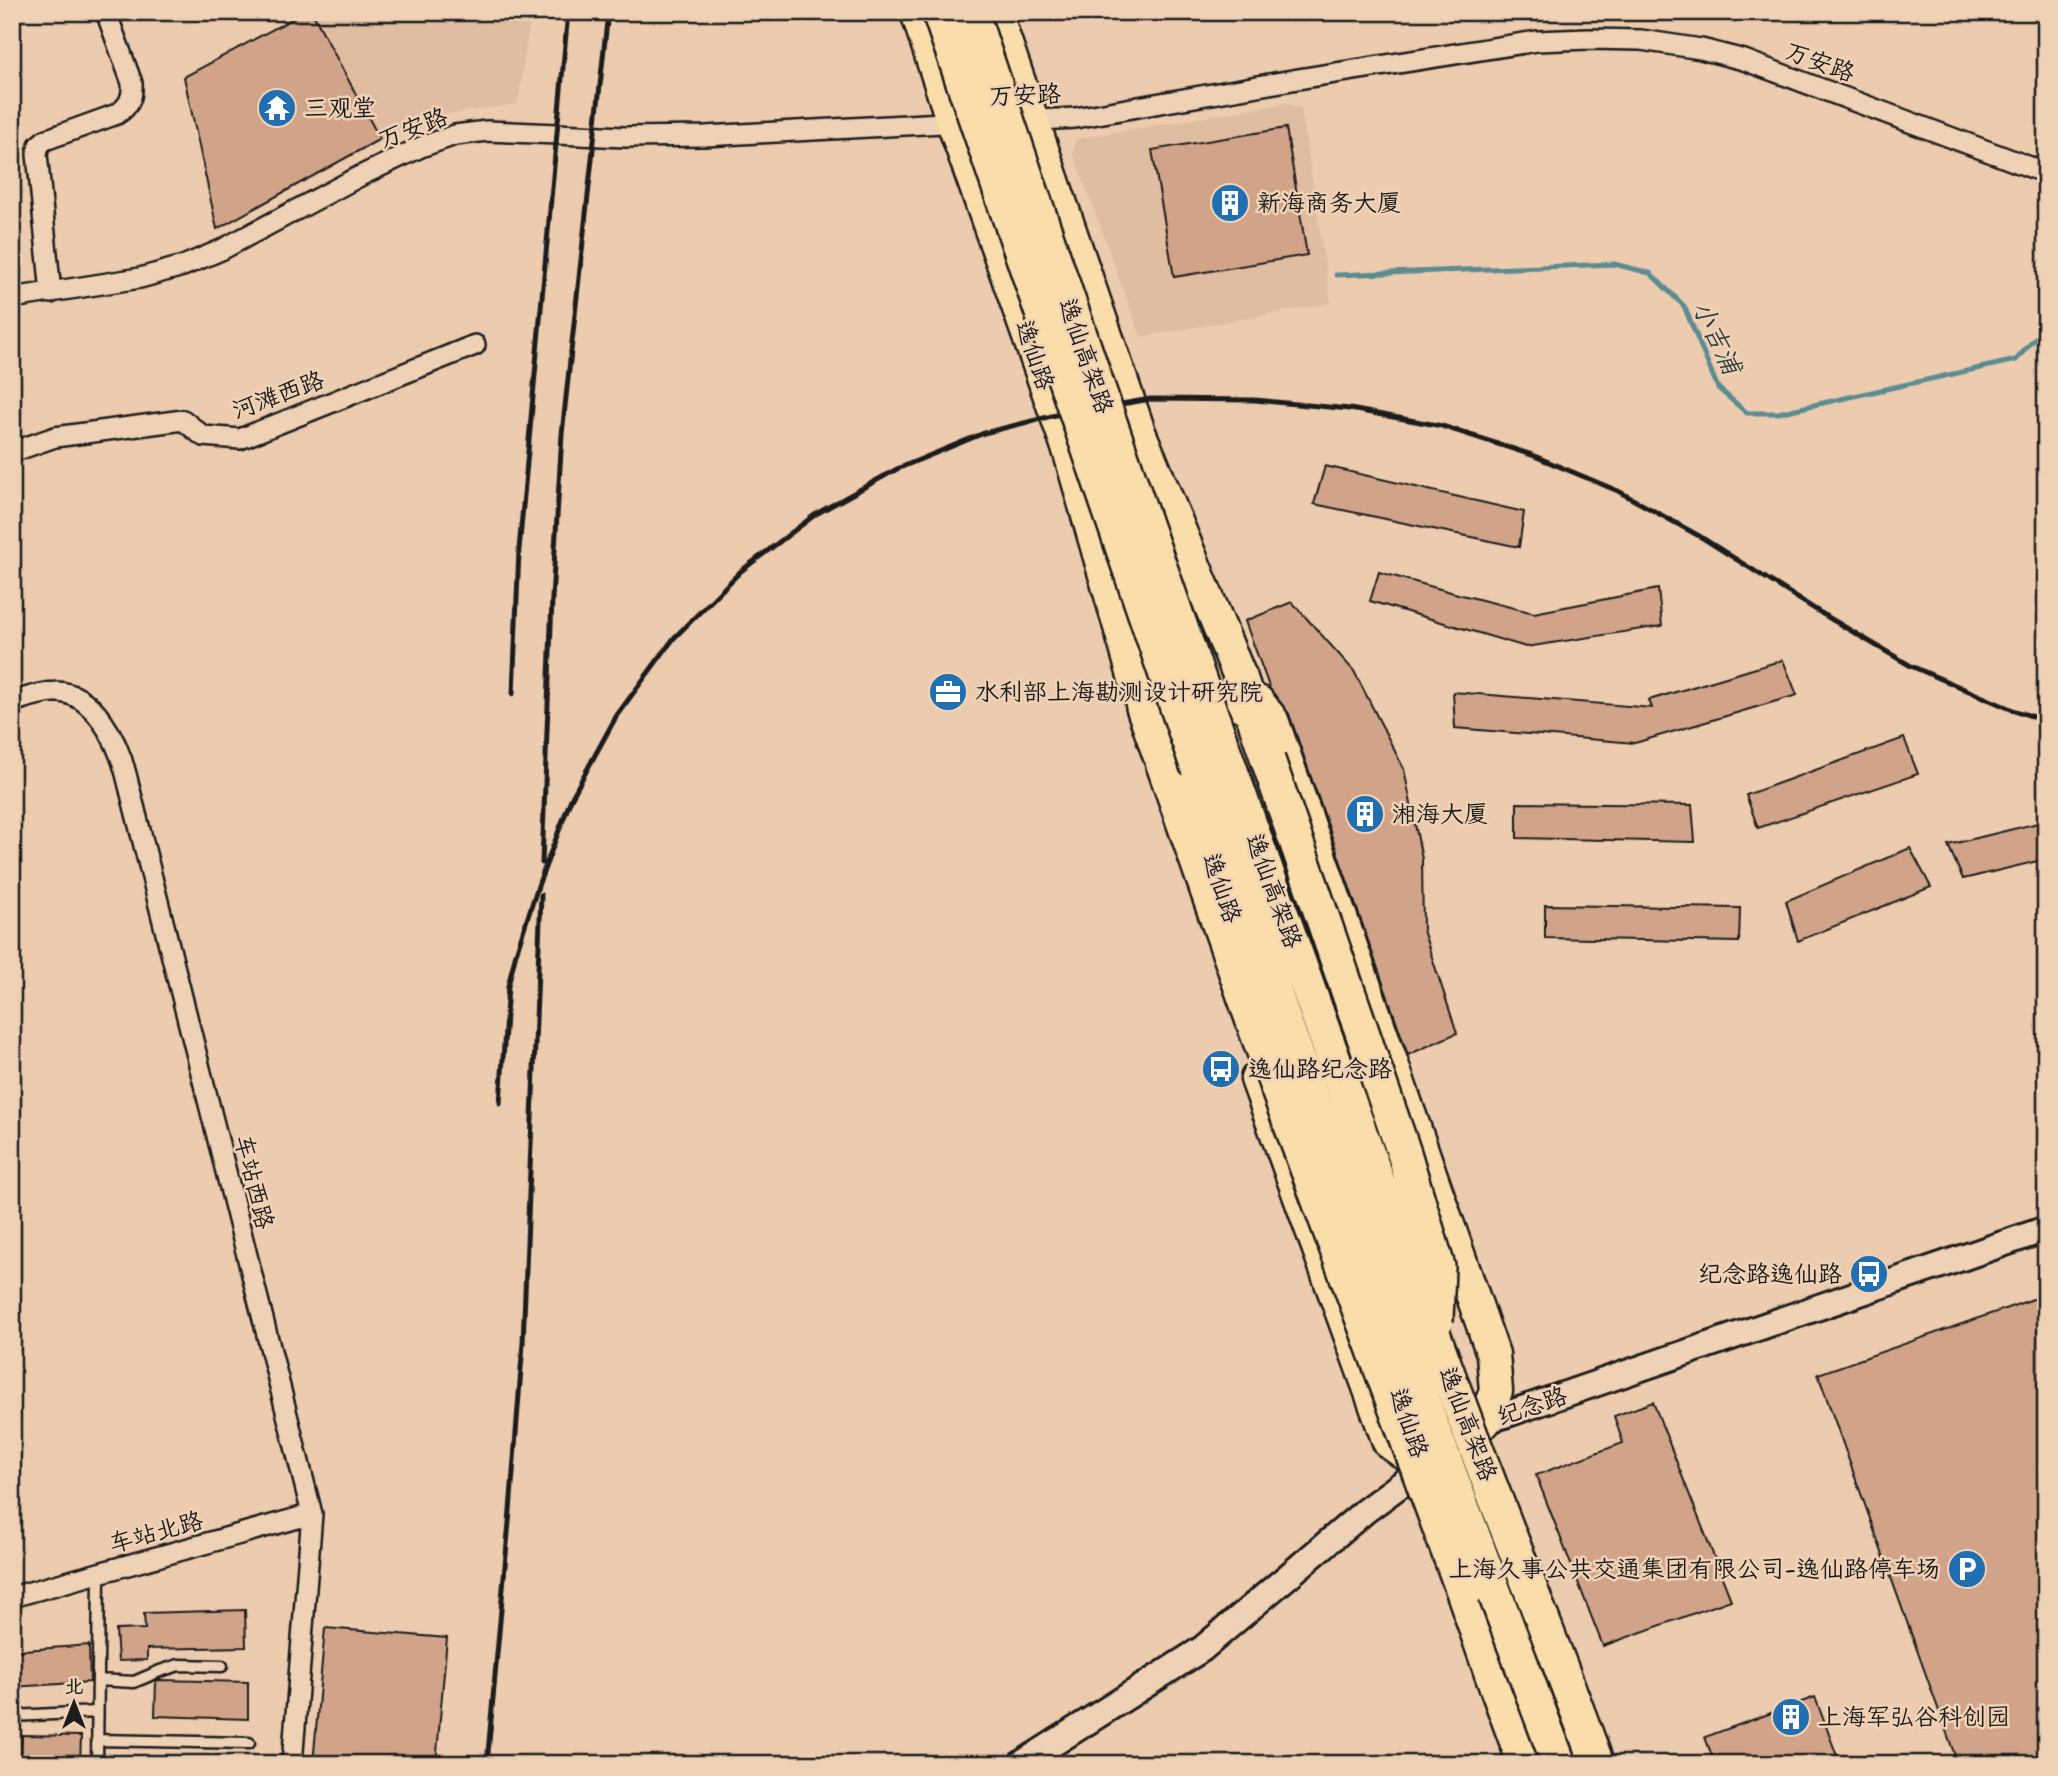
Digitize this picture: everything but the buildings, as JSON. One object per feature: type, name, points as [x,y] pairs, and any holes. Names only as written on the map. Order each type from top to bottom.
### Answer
[{"type":"highway","name":"逸仙高架路","points":[[939,12],[1283,1017],[1559,1764]]},
{"type":"highway","name":"逸仙高架路","points":[[971,12],[1086,358],[1251,826],[1435,1338],[1597,1764]]},
{"type":"highway","points":[[1240,677],[1404,1153],[1438,1267],[1435,1338]]},
{"type":"highway","points":[[1143,707],[1257,1033],[1525,1764]]},
{"type":"highway","points":[[1433,1429],[1464,1594]]},
{"type":"highway","points":[[1493,1678],[1533,1764]]},
{"type":"main road","name":"逸仙路","points":[[917,12],[1070,453],[1143,707],[1148,766],[1303,1209],[1389,1441],[1424,1467],[1533,1764]]},
{"type":"main road","points":[[995,12],[1139,432],[1240,677],[1272,720],[1493,1354],[1496,1391],[1484,1422],[1603,1764]]},
{"type":"main road","points":[[1070,453],[1073,435],[1079,428],[1094,420],[1112,416],[1131,422],[1139,432]]},
{"type":"street","points":[[51,293],[37,154],[39,145],[45,140],[117,114],[126,108],[133,93],[132,83],[106,12]]},
{"type":"street","name":"万安路","points":[[12,298],[140,278],[183,266],[221,250],[360,176],[421,147],[455,135],[488,131],[625,137],[705,136],[1075,118],[1537,41],[1588,38],[1641,40],[1701,49],[1744,60],[2046,173]]},
{"type":"street","name":"河滩西路","points":[[12,452],[55,437],[183,420],[203,436],[240,439],[475,345]]},
{"type":"street","name":"车站西路","points":[[12,702],[48,692],[67,693],[82,702],[101,719],[117,744],[130,788],[312,1514],[292,1764]]},
{"type":"street","name":"纪念路","points":[[1021,1764],[1202,1649],[1365,1511],[1484,1422],[2046,1229]]},
{"type":"street","name":"车站北路","points":[[12,1597],[312,1514]]},
{"type":"lane","points":[[97,1764],[99,1573]]},
{"type":"lane","points":[[98,1680],[134,1682],[179,1665],[222,1666]]},
{"type":"lane","points":[[12,1716],[97,1712]]},
{"type":"lane","points":[[97,1740],[249,1743]]},
{"type":"shaded area","points":[[312,12],[531,12],[518,104],[420,118],[380,139]]},
{"type":"shaded area","points":[[1287,103],[1301,108],[1331,303],[1141,337],[1073,153],[1076,139]]},
{"type":"waterway","name":"小吉浦","points":[[1336,275],[1614,264],[1650,273],[1684,306],[1718,388],[1747,413],[1778,413],[2016,360],[2046,326]]},
{"type":"railway","points":[[513,694],[519,550],[568,12]]},
{"type":"railway","points":[[542,863],[552,599],[562,434],[608,12]]},
{"type":"railway","points":[[500,1103],[508,986],[539,883],[571,799],[617,715],[674,638],[741,571],[816,514],[897,469],[984,433],[1056,415],[1151,399],[1255,400],[1350,409],[1442,426],[1532,455],[1618,491],[1701,537],[1911,666],[2013,710],[2046,721]]},
{"type":"railway","points":[[487,1764],[523,1343],[541,895]]},
{"type":"place","name":"三观堂","points":[[277,108]]},
{"type":"place","name":"新海商务大厦","points":[[1230,203]]},
{"type":"place","name":"水利部上海勘测设计研究院","points":[[948,692]]},
{"type":"place","name":"湘海大厦","points":[[1365,814]]},
{"type":"place","name":"逸仙路纪念路","points":[[1221,1069]]},
{"type":"place","name":"纪念路逸仙路","points":[[1869,1274]]},
{"type":"place","name":"上海久事公共交通集团有限公司-逸仙路停车场","points":[[1967,1569]]},
{"type":"place","name":"上海军弘谷科创园","points":[[1791,1717]]}]
